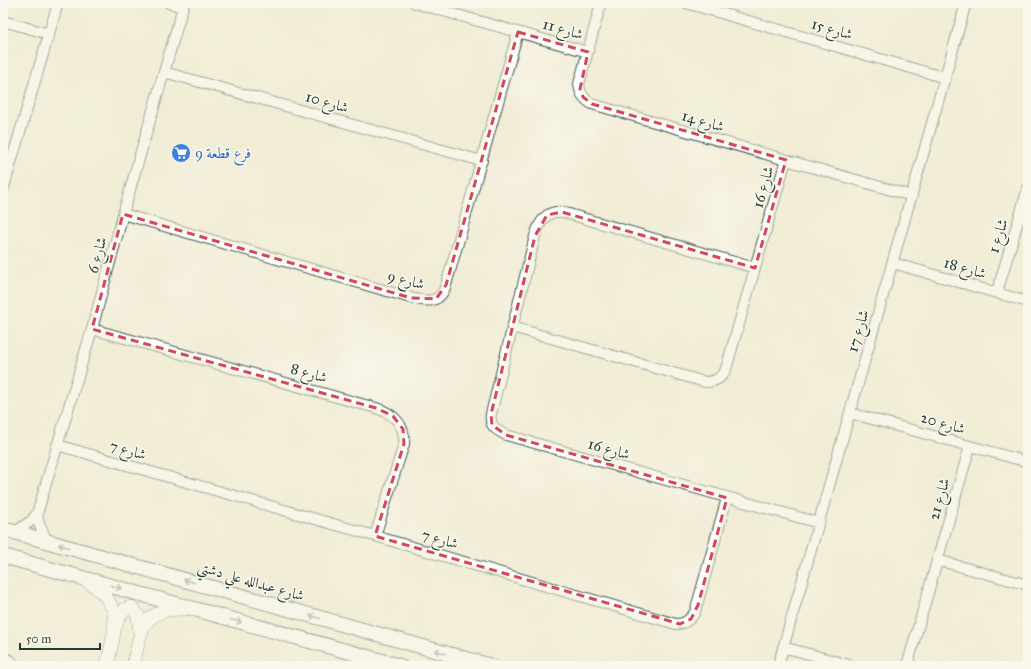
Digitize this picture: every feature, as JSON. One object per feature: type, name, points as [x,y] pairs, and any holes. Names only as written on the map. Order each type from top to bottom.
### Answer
[{"type":"main road","name":"شارع عبدالله علي دشتي","points":[[7,532],[47,541],[491,666]]},
{"type":"main road","points":[[3,556],[400,666]]},
{"type":"street","points":[[3,190],[58,3]]},
{"type":"street","points":[[169,3],[184,5]]},
{"type":"street","name":"شارع 11","points":[[415,3],[588,52]]},
{"type":"street","name":"شارع 14","points":[[602,3],[581,78],[580,89],[583,97],[592,104],[912,196]]},
{"type":"street","name":"شارع 15","points":[[686,3],[946,78]]},
{"type":"street","name":"شارع 17","points":[[778,666],[946,78],[966,3]]},
{"type":"street","name":"شارع 6","points":[[37,514],[92,329],[123,214],[184,5]]},
{"type":"street","points":[[3,21],[49,34]]},
{"type":"street","name":"شارع 9","points":[[123,214],[411,298],[433,300],[438,297],[445,288],[518,32]]},
{"type":"street","name":"شارع 10","points":[[164,72],[482,161]]},
{"type":"street","name":"شارع 16","points":[[512,327],[705,382],[711,382],[720,378],[724,372],[786,160]]},
{"type":"street","name":"شارع 1","points":[[997,292],[1028,188]]},
{"type":"street","name":"شارع 16","points":[[755,268],[562,212],[554,212],[544,218],[537,230],[490,414],[490,422],[494,428],[506,435],[819,523]]},
{"type":"street","name":"شارع 18","points":[[893,263],[1028,302]]},
{"type":"street","name":"شارع 8","points":[[92,329],[376,408],[393,416],[400,423],[404,444],[375,536]]},
{"type":"street","name":"شارع 20","points":[[850,413],[1028,462]]},
{"type":"street","name":"شارع 7","points":[[57,445],[671,623],[680,624],[690,619],[698,605],[727,498]]},
{"type":"street","name":"شارع 21","points":[[907,666],[970,446]]},
{"type":"street","points":[[7,532],[23,527],[37,514]]},
{"type":"street","points":[[37,514],[40,528],[47,541]]},
{"type":"street","points":[[937,560],[1028,585]]},
{"type":"street","points":[[78,576],[92,584],[108,601],[115,616],[107,666]]},
{"type":"street","points":[[114,629],[122,612],[131,607],[138,615],[140,633],[133,666]]},
{"type":"street","points":[[140,633],[149,620],[159,612],[172,609],[198,610]]},
{"type":"street","points":[[783,646],[853,666]]},
{"type":"street","points":[[3,657],[10,660],[15,666]]},
{"type":"highlighted area","points":[[518,32],[588,52],[580,89],[583,97],[592,104],[786,160],[755,268],[562,212],[547,215],[535,236],[491,414],[492,425],[506,435],[727,498],[698,605],[691,619],[680,624],[375,536],[404,444],[403,429],[393,416],[376,408],[92,329],[123,214],[411,298],[436,299],[446,285]]},
{"type":"place","name":"فرع قطعة 9","points":[[181,153]]}]
